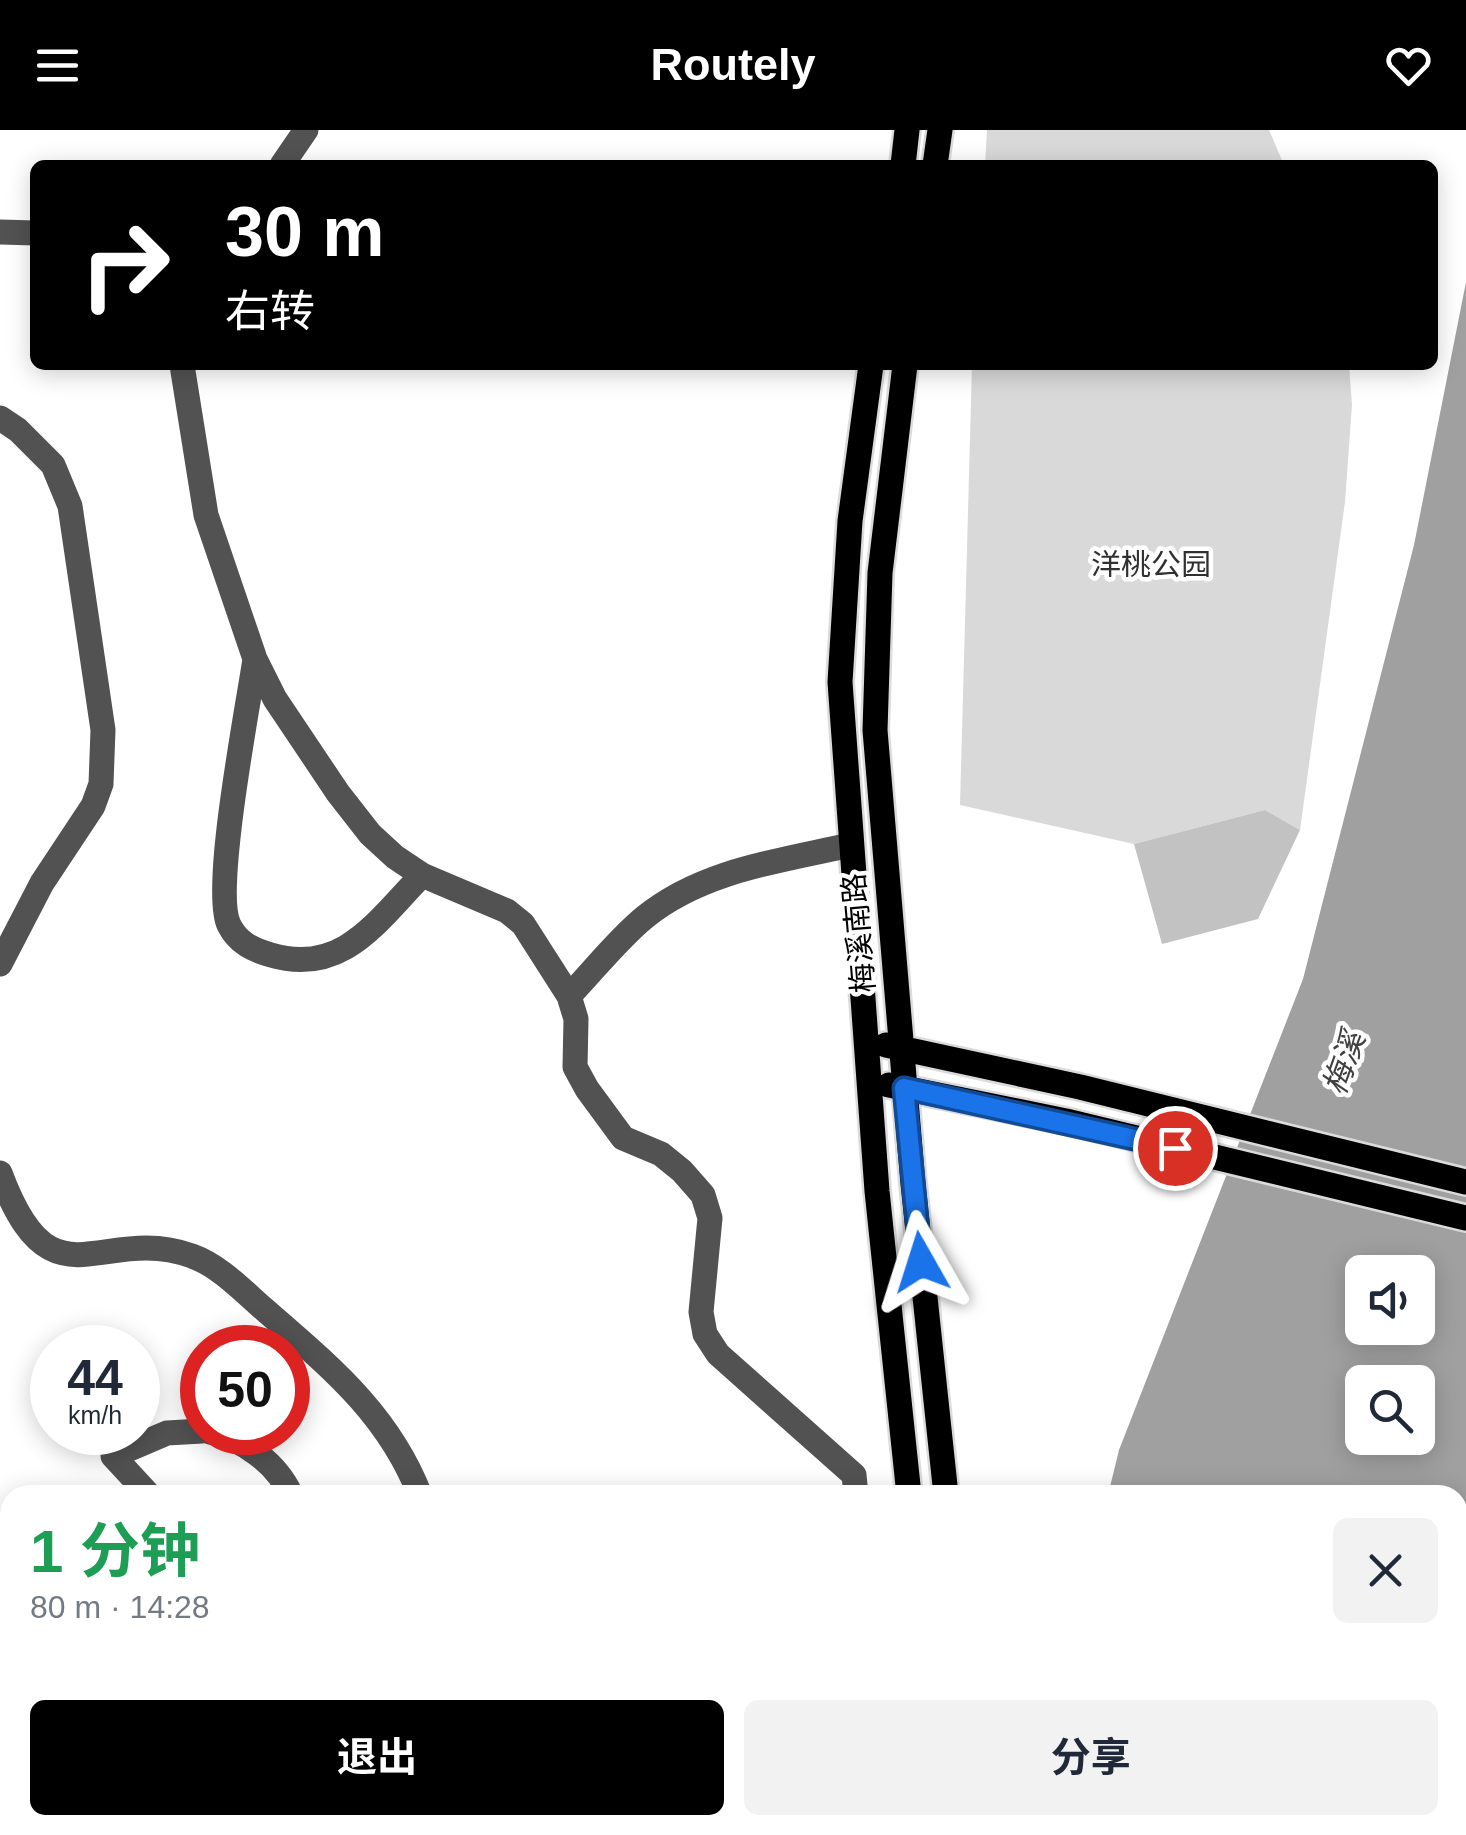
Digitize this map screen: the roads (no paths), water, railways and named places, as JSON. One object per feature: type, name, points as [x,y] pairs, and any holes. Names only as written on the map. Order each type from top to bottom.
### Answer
[{"type":"main road","points":[[904,160],[907,130]]},
{"type":"main road","points":[[936,160],[940,130]]},
{"type":"main road","name":"梅溪南路","points":[[870,370],[850,521],[840,682],[869,1081],[908,1485]]},
{"type":"main road","name":"梅溪南路","points":[[904,370],[880,573],[875,730],[904,1088],[945,1485]]},
{"type":"main road","points":[[866,1042],[1080,1087],[1466,1182]]},
{"type":"main road","points":[[869,1081],[1066,1122],[1466,1218]]},
{"type":"street","points":[[285,160],[306,130]]},
{"type":"street","points":[[0,232],[30,232]]},
{"type":"street","points":[[183,370],[206,516],[255,659],[298,737],[370,834],[395,857],[422,875],[507,911],[524,924],[569,996],[576,1019],[575,1067],[586,1089],[623,1138],[661,1154],[702,1195],[710,1218],[701,1312],[705,1334],[718,1354],[854,1475],[855,1485]]},
{"type":"street","points":[[0,418],[46,457],[66,494],[85,594],[103,730],[101,784],[93,806],[42,883],[0,964]]},
{"type":"street","points":[[255,659],[224,882],[227,922],[238,940],[257,951],[291,961],[319,961],[341,951],[366,932],[422,875]]},
{"type":"street","points":[[569,996],[644,917],[674,899],[740,870],[850,845]]},
{"type":"street","points":[[0,1173],[22,1219],[36,1238],[50,1248],[70,1256],[166,1250],[213,1265],[348,1382],[390,1435],[415,1485]]},
{"type":"street","points":[[139,1485],[112,1456],[167,1433],[180,1432]]},
{"type":"street","points":[[257,1455],[271,1465],[284,1485]]},
{"type":"water","name":"梅溪","points":[[1466,282],[1466,1485],[1110,1485],[1119,1450],[1303,979],[1414,545]]},
{"type":"park label","name":"洋桃公园","points":[[1151,565]]}]
